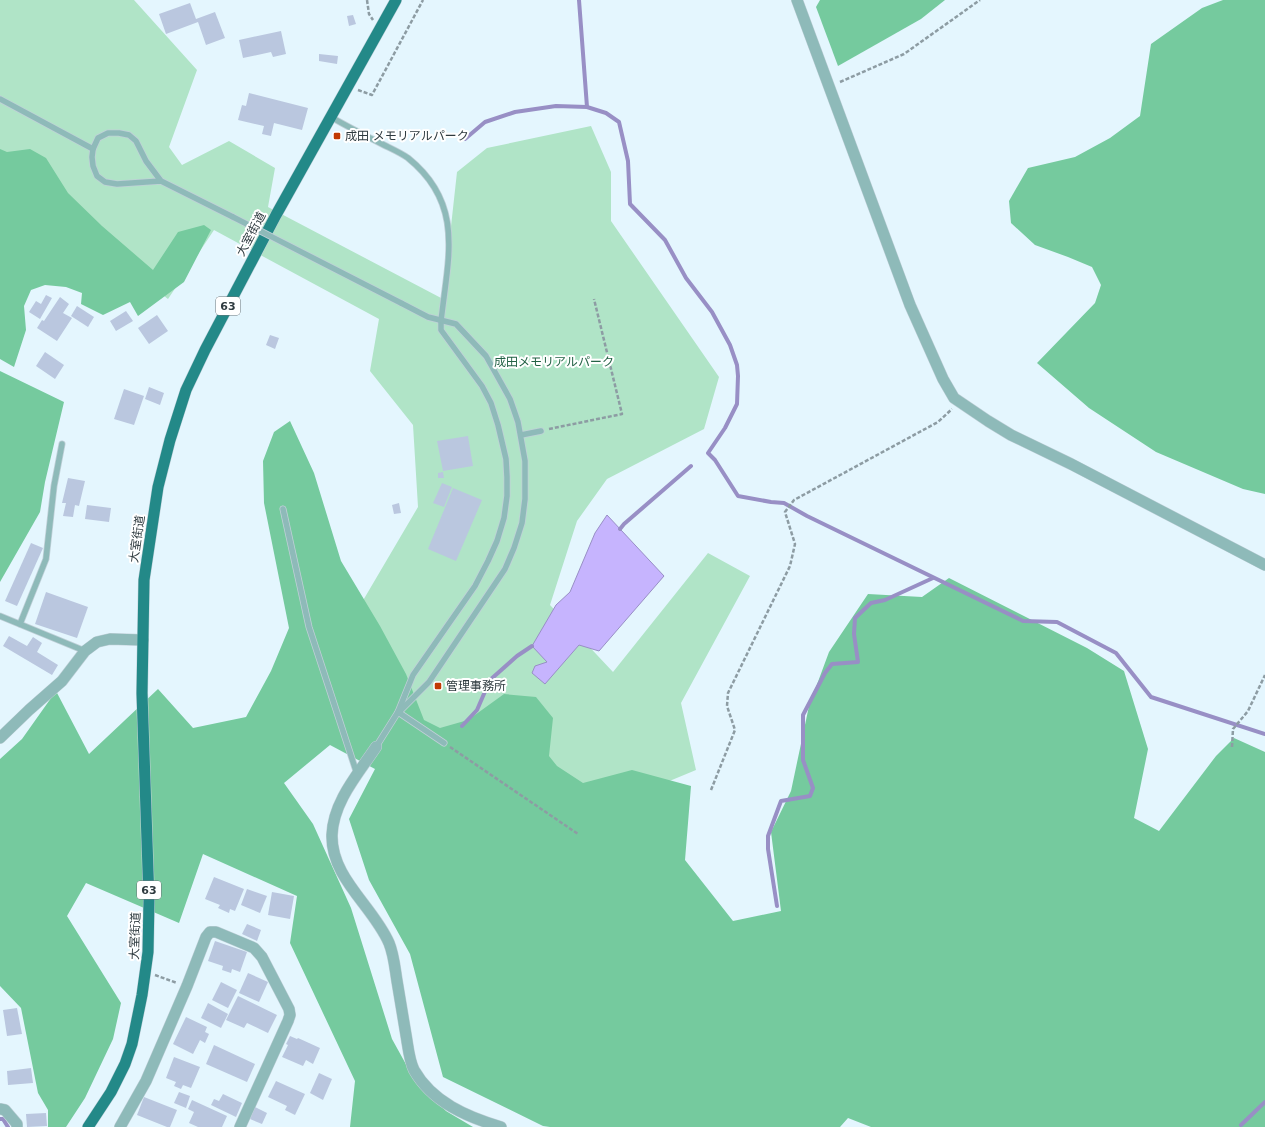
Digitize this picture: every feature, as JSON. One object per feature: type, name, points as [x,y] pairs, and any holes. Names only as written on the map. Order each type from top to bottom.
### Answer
[{"type":"main road","name":"大室街道","points":[[88,1127],[111,1092],[125,1064],[132,1044],[141,1002],[148,952],[149,900],[142,694],[144,580],[158,487],[170,440],[186,390],[205,350],[268,230],[396,0]]},
{"type":"street","points":[[797,0],[910,305],[943,379],[954,398],[1011,435],[1265,565]]},
{"type":"street","points":[[0,738],[62,681],[85,651],[97,642],[110,639],[144,640]]},
{"type":"street","points":[[376,747],[343,796],[335,814],[332,835],[334,856],[340,870],[382,929],[389,944],[394,960],[409,1053],[414,1070],[424,1084],[440,1099],[458,1111],[479,1121],[501,1127]]},
{"type":"street","points":[[120,1127],[146,1081],[187,986],[206,937],[210,932],[216,932],[254,948],[262,957],[289,1009],[290,1015],[240,1127]]},
{"type":"street","points":[[0,1109],[5,1110],[17,1124],[16,1127]]},
{"type":"lane","points":[[0,99],[93,148]]},
{"type":"lane","points":[[330,117],[407,157],[427,175],[440,196],[447,217],[450,243],[441,321],[442,330],[482,386],[491,404],[498,425],[506,459],[507,496],[502,524],[497,541],[488,561],[475,586],[413,675],[398,712],[376,747]]},
{"type":"lane","points":[[161,181],[117,184],[105,182],[97,176],[93,166],[93,148],[98,138],[108,133],[129,135],[136,141],[146,161],[161,181],[428,317],[456,324],[486,356],[510,399],[518,422],[525,461],[525,499],[522,522],[516,541],[505,569],[429,682],[398,712]]},
{"type":"lane","points":[[521,435],[541,431]]},
{"type":"lane","points":[[20,624],[46,559],[54,486],[62,444]]},
{"type":"lane","points":[[283,509],[309,627],[357,775]]},
{"type":"lane","points":[[0,616],[85,651]]},
{"type":"lane","points":[[398,712],[444,743]]},
{"type":"path","points":[[367,0],[369,14],[380,30]]},
{"type":"path","points":[[348,86],[372,95],[423,0]]},
{"type":"path","points":[[829,87],[904,54],[980,0]]},
{"type":"path","points":[[541,431],[622,414],[594,299]]},
{"type":"path","points":[[711,790],[734,730],[727,706],[728,693],[790,566],[795,544],[785,512],[794,500],[938,422],[960,402]]},
{"type":"path","points":[[1232,746],[1233,729],[1248,711],[1265,675]]},
{"type":"path","points":[[444,743],[578,834]]},
{"type":"path","points":[[153,974],[187,986]]},
{"type":"green space","name":"成田メモリアルパーク","points":[[0,0],[134,0],[197,70],[169,147],[182,165],[229,141],[275,168],[268,207],[443,299],[457,172],[487,148],[591,126],[611,172],[611,221],[719,377],[704,429],[607,479],[577,521],[550,605],[613,672],[708,553],[750,576],[681,703],[696,770],[602,809],[514,878],[348,626],[418,507],[413,425],[370,371],[379,319],[214,230],[168,299],[96,244],[0,166]]},
{"type":"green space","points":[[820,0],[945,0],[921,19],[838,66],[816,7]]},
{"type":"green space","points":[[1223,0],[1265,0],[1265,494],[1243,489],[1156,452],[1089,408],[1037,363],[1095,303],[1101,285],[1092,267],[1035,245],[1011,223],[1009,201],[1028,168],[1075,157],[1110,138],[1140,116],[1151,44],[1202,8]]},
{"type":"green space","points":[[0,149],[7,152],[30,149],[46,158],[68,193],[102,226],[153,270],[178,232],[204,225],[211,230],[184,282],[138,316],[130,302],[103,315],[81,304],[82,293],[66,287],[45,285],[31,290],[24,306],[26,330],[14,367],[0,359]]},
{"type":"green space","points":[[0,371],[64,402],[45,482],[40,512],[0,582]]},
{"type":"green space","points":[[290,421],[314,473],[341,561],[380,626],[406,674],[424,720],[440,728],[468,720],[504,694],[536,697],[553,718],[549,756],[557,766],[583,783],[632,770],[691,786],[685,860],[733,921],[781,911],[771,832],[791,791],[809,706],[829,652],[868,594],[922,597],[949,578],[1087,648],[1124,671],[1148,749],[1134,818],[1159,831],[1216,756],[1234,738],[1265,752],[1265,1127],[871,1127],[848,1118],[840,1127],[543,1126],[443,1077],[410,954],[369,880],[349,819],[375,769],[330,745],[284,783],[313,824],[351,908],[392,1039],[413,1077],[446,1111],[473,1127],[350,1127],[355,1081],[290,943],[297,896],[203,854],[179,923],[86,883],[67,916],[121,1003],[113,1039],[85,1098],[66,1127],[48,1127],[48,1110],[38,1093],[21,1008],[0,986],[0,759],[22,739],[56,691],[89,754],[158,689],[193,728],[246,717],[271,671],[289,628],[264,503],[263,461],[274,432]]},
{"type":"shaded area","points":[[607,515],[664,576],[599,651],[579,645],[545,684],[532,673],[535,666],[547,662],[532,646],[556,605],[570,592],[595,533]]},
{"type":"building","points":[[190,3],[196,19],[215,12],[225,38],[206,45],[198,22],[166,34],[159,14]]},
{"type":"building","points":[[353,15],[356,24],[349,26],[347,16]]},
{"type":"building","points":[[281,31],[286,54],[273,57],[271,52],[243,58],[239,40]]},
{"type":"building","points":[[319,54],[338,56],[337,64],[319,61]]},
{"type":"building","points":[[249,93],[308,108],[302,130],[274,123],[271,136],[262,134],[264,126],[238,120],[242,105],[246,106]]},
{"type":"building","points":[[46,295],[52,298],[40,319],[29,312],[36,301],[41,304]]},
{"type":"building","points":[[60,297],[69,304],[63,313],[72,318],[57,341],[37,328],[42,320],[44,321]]},
{"type":"building","points":[[77,306],[94,317],[88,327],[71,316]]},
{"type":"building","points":[[126,311],[133,321],[116,331],[110,321]]},
{"type":"building","points":[[157,315],[168,331],[149,344],[138,328]]},
{"type":"building","points":[[270,335],[279,338],[275,349],[266,345]]},
{"type":"building","points":[[45,352],[64,365],[55,379],[36,366]]},
{"type":"building","points":[[149,387],[164,393],[160,405],[145,399]]},
{"type":"building","points":[[124,389],[144,396],[134,425],[114,419]]},
{"type":"building","points":[[468,436],[473,466],[443,471],[437,441]]},
{"type":"building","points":[[443,472],[444,478],[438,478],[438,473]]},
{"type":"building","points":[[68,478],[85,481],[79,506],[75,505],[73,517],[63,516],[66,503],[62,503]]},
{"type":"building","points":[[442,483],[452,487],[444,507],[433,503]]},
{"type":"building","points":[[453,488],[482,500],[456,561],[428,549]]},
{"type":"building","points":[[399,503],[401,513],[394,514],[392,505]]},
{"type":"building","points":[[87,505],[111,508],[109,522],[85,519]]},
{"type":"building","points":[[31,543],[43,548],[17,606],[5,601]]},
{"type":"building","points":[[46,592],[88,607],[77,638],[35,624]]},
{"type":"building","points":[[9,636],[27,646],[33,637],[42,643],[37,652],[58,665],[52,675],[3,646]]},
{"type":"building","points":[[214,877],[244,889],[235,911],[230,909],[229,913],[218,908],[220,905],[205,899]]},
{"type":"building","points":[[247,889],[267,896],[260,913],[241,905]]},
{"type":"building","points":[[272,892],[294,896],[290,919],[268,915]]},
{"type":"building","points":[[247,924],[261,930],[257,941],[242,934]]},
{"type":"building","points":[[215,941],[247,952],[240,972],[232,969],[231,973],[222,970],[223,966],[208,961]]},
{"type":"building","points":[[248,973],[268,982],[259,1002],[239,993]]},
{"type":"building","points":[[221,982],[237,990],[228,1008],[212,1000]]},
{"type":"building","points":[[238,996],[277,1015],[268,1033],[247,1023],[244,1028],[226,1020]]},
{"type":"building","points":[[208,1003],[228,1014],[221,1028],[201,1018]]},
{"type":"building","points":[[17,1008],[22,1034],[7,1036],[3,1010]]},
{"type":"building","points":[[186,1017],[207,1027],[205,1032],[209,1034],[205,1043],[200,1040],[193,1054],[173,1044]]},
{"type":"building","points":[[290,1036],[320,1048],[313,1064],[306,1060],[303,1066],[282,1057],[288,1045],[286,1044]]},
{"type":"building","points":[[214,1045],[255,1064],[247,1082],[206,1064]]},
{"type":"building","points":[[174,1057],[200,1067],[191,1088],[183,1085],[181,1089],[174,1086],[176,1082],[166,1078]]},
{"type":"building","points":[[31,1068],[33,1083],[8,1085],[7,1071]]},
{"type":"building","points":[[319,1073],[332,1079],[323,1100],[310,1093]]},
{"type":"building","points":[[276,1081],[305,1094],[295,1115],[285,1110],[287,1106],[268,1097]]},
{"type":"building","points":[[179,1092],[190,1096],[186,1108],[174,1103]]},
{"type":"building","points":[[223,1094],[242,1103],[236,1117],[211,1105],[214,1099],[219,1101]]},
{"type":"building","points":[[144,1097],[177,1110],[170,1127],[137,1115]]},
{"type":"building","points":[[192,1100],[227,1116],[222,1127],[198,1127],[189,1123],[194,1112],[188,1109]]},
{"type":"building","points":[[255,1107],[267,1113],[262,1124],[250,1119]]},
{"type":"building","points":[[46,1113],[47,1126],[27,1127],[26,1114]]},
{"type":"waterway","points":[[579,0],[587,107],[606,113],[619,122],[628,161],[630,204],[665,240],[686,278],[712,312],[730,345],[737,365],[737,404],[725,428],[708,453],[715,460],[738,496],[784,503],[807,516],[1023,621],[1057,622],[1116,653],[1151,697],[1265,734]]},
{"type":"waterway","points":[[465,139],[485,122],[515,112],[556,106],[587,107]]},
{"type":"waterway","points":[[620,529],[691,466]]},
{"type":"waterway","points":[[777,906],[768,849],[768,836],[781,801],[810,796],[813,788],[803,760],[803,715],[825,673],[832,664],[858,662],[854,634],[855,618],[871,603],[885,600],[933,578]]},
{"type":"waterway","points":[[462,726],[477,710],[490,680],[517,656],[532,646]]},
{"type":"waterway","points":[[1241,1125],[1265,1102]]},
{"type":"waterway","points":[[0,1119],[3,1119],[8,1127]]},
{"type":"place","name":"成田 メモリアルパーク","points":[[337,136]]},
{"type":"place","name":"管理事務所","points":[[438,686]]}]
